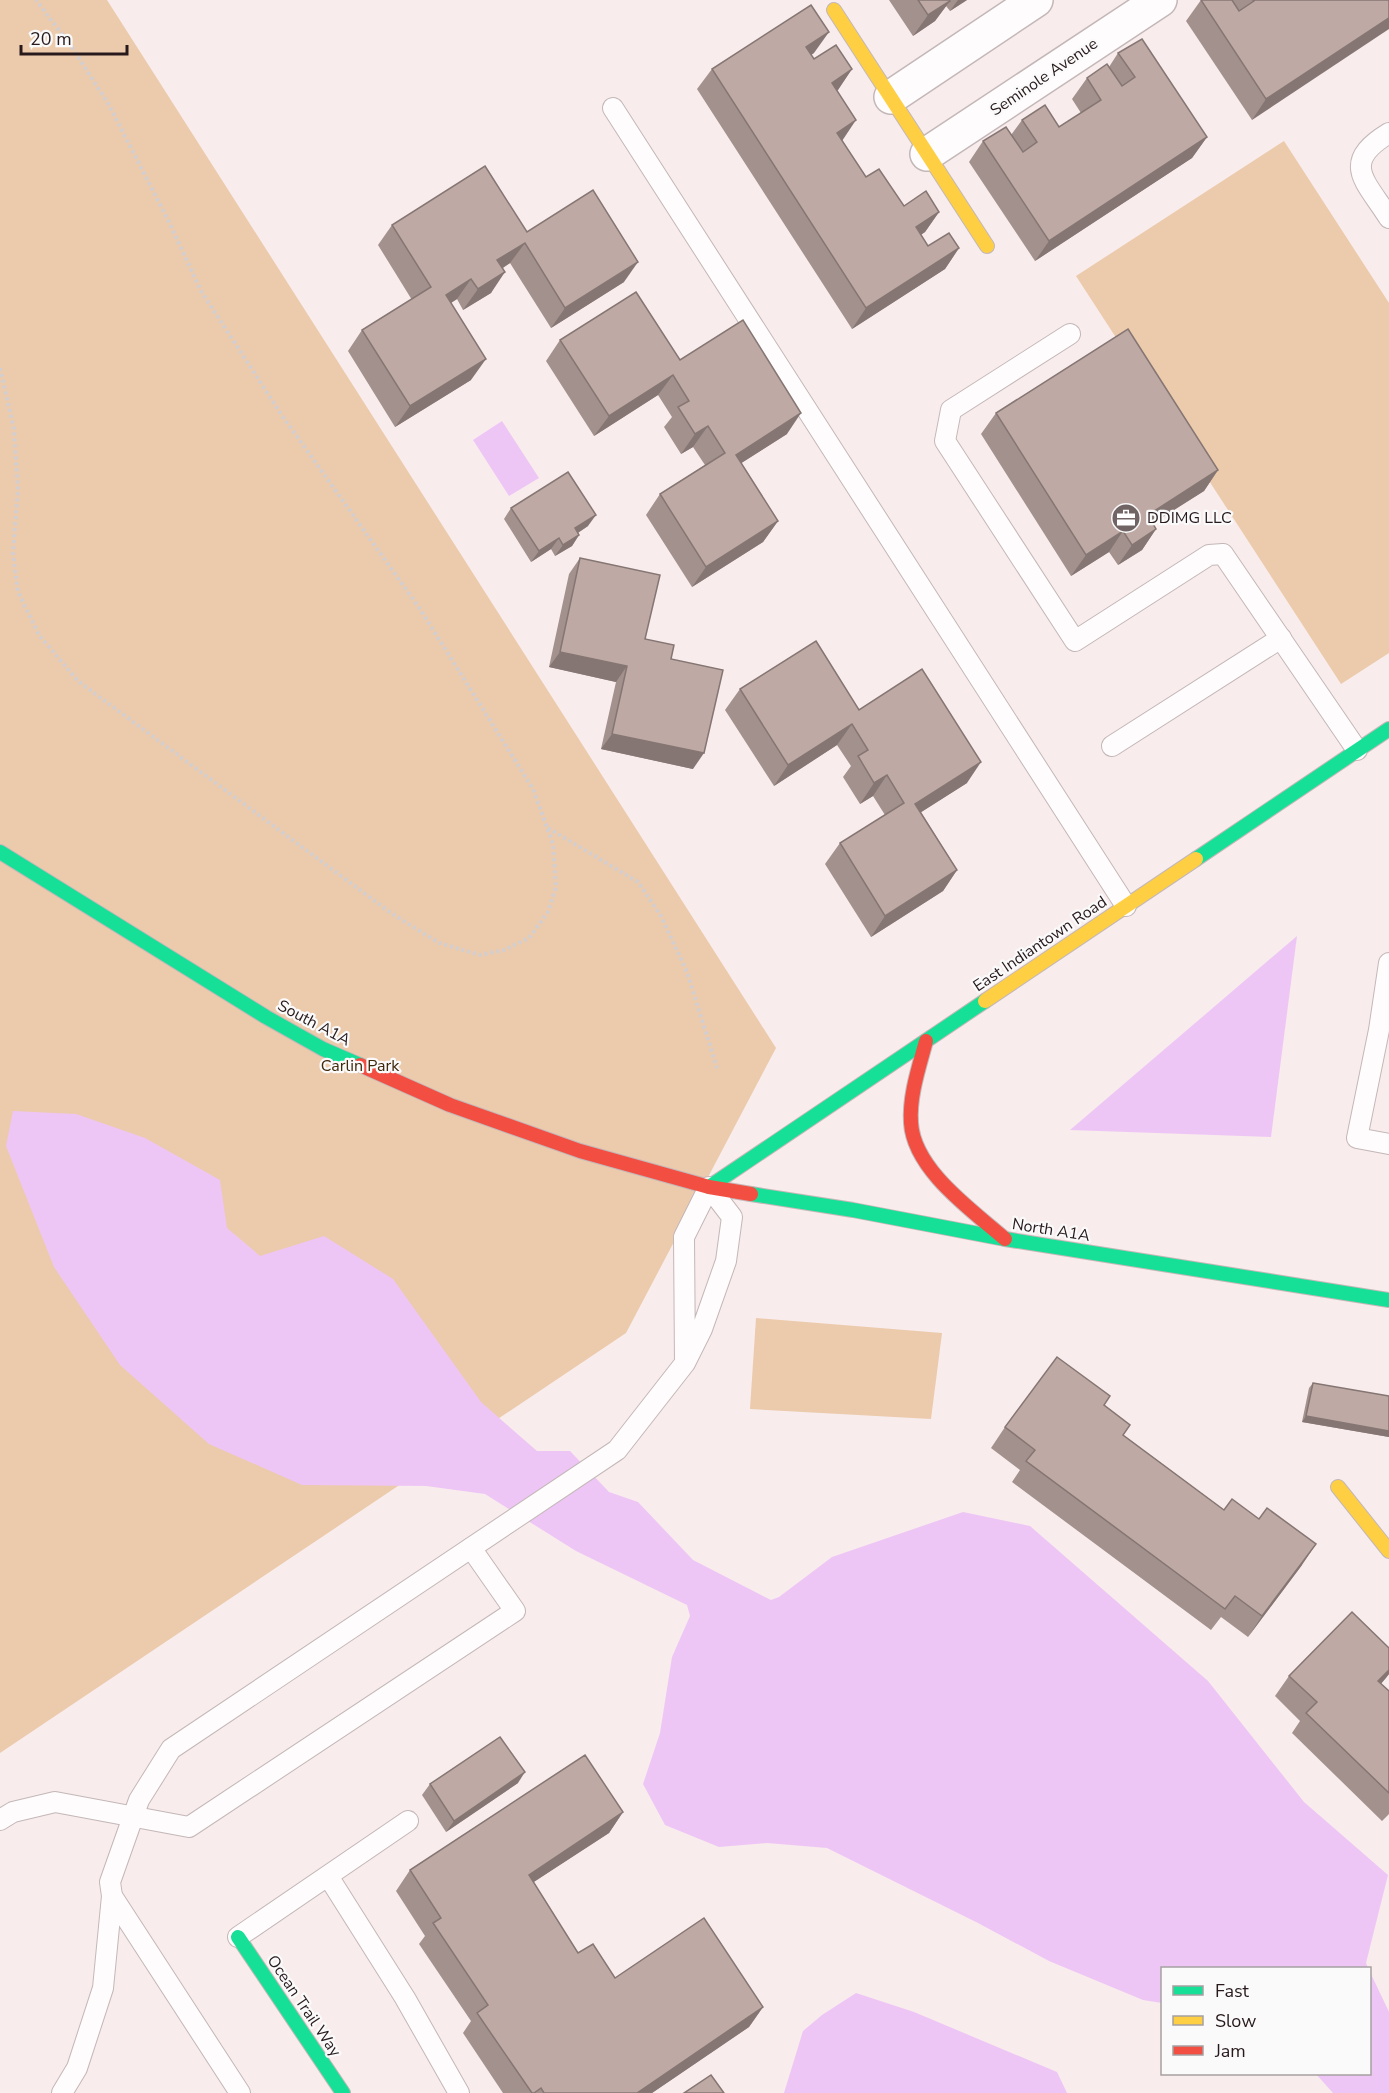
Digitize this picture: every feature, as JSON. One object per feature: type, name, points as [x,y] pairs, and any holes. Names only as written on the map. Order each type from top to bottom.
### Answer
[{"type":"street","points":[[891,97],[1036,0]]},
{"type":"street","name":"Seminole Avenue","points":[[927,154],[1160,0]]},
{"type":"street","points":[[834,10],[987,246]]},
{"type":"street","name":"East Indiantown Road","points":[[709,1187],[1389,729]]},
{"type":"street","name":"South A1A","points":[[0,852],[266,1017],[323,1049],[472,1113],[580,1151],[709,1187]]},
{"type":"street","points":[[926,1041],[913,1094],[912,1131],[924,1159],[943,1182],[1005,1239]]},
{"type":"street","name":"North A1A","points":[[709,1187],[853,1210],[1005,1239],[1389,1300]]},
{"type":"street","points":[[1338,1487],[1389,1551]]},
{"type":"street","name":"Ocean Trail Way","points":[[238,1937],[343,2093]]},
{"type":"lane","points":[[613,108],[1126,906]]},
{"type":"lane","points":[[1389,133],[1371,144],[1361,158],[1360,171],[1389,218]]},
{"type":"lane","points":[[1070,334],[951,410],[945,441],[1075,641],[1209,555],[1223,554],[1357,750]]},
{"type":"lane","points":[[1112,746],[1281,638]]},
{"type":"lane","points":[[1389,963],[1379,1030],[1357,1138],[1389,1144]]},
{"type":"lane","points":[[62,2093],[77,2068],[103,1988],[112,1896],[110,1882],[139,1800],[171,1749],[617,1450],[686,1363],[702,1329],[726,1261],[732,1217],[709,1187],[684,1237],[686,1363]]},
{"type":"lane","points":[[0,1820],[13,1812],[55,1802],[189,1827],[515,1611],[471,1548]]},
{"type":"lane","points":[[238,1937],[408,1821]]},
{"type":"lane","points":[[328,1876],[405,1998],[459,2093]]},
{"type":"lane","points":[[112,1896],[240,2093]]},
{"type":"path","points":[[0,368],[14,429],[18,490],[13,553],[18,592],[39,635],[78,681],[391,913],[439,943],[480,955],[504,950],[529,938],[548,912],[556,887],[553,844],[533,789],[420,609],[281,414],[201,291],[169,222],[109,105],[71,46],[36,0]]},
{"type":"path","points":[[547,828],[638,882],[656,907],[687,972],[717,1068]]},
{"type":"green space","name":"Carlin Park","points":[[0,0],[107,0],[776,1048],[626,1333],[0,1753]]},
{"type":"green space","points":[[1284,141],[1389,303],[1389,653],[1341,684],[1076,276]]},
{"type":"green space","points":[[756,1318],[942,1333],[931,1419],[750,1409]]},
{"type":"shaded area","points":[[502,421],[539,478],[509,496],[473,440]]},
{"type":"shaded area","points":[[1297,936],[1271,1137],[1070,1130]]},
{"type":"shaded area","points":[[13,1111],[76,1114],[145,1138],[220,1180],[227,1228],[260,1256],[324,1236],[393,1279],[481,1402],[537,1451],[570,1451],[609,1492],[638,1502],[693,1560],[771,1600],[779,1597],[832,1557],[963,1512],[1030,1526],[1208,1681],[1304,1802],[1388,1875],[1366,1963],[1368,1967],[1161,1967],[1161,2003],[1143,2000],[1049,1961],[827,1848],[767,1843],[719,1847],[665,1825],[643,1784],[660,1733],[672,1657],[690,1616],[687,1605],[576,1551],[485,1494],[426,1486],[302,1485],[209,1444],[120,1365],[54,1267],[6,1146]]},
{"type":"shaded area","points":[[1371,1974],[1389,2012],[1389,2093],[1333,2093],[1317,2075],[1371,2075]]},
{"type":"shaded area","points":[[856,1993],[914,2012],[1057,2072],[1067,2093],[784,2093],[803,2031],[822,2015]]},
{"type":"building","points":[[918,0],[949,0],[950,1],[928,15]]},
{"type":"building","points":[[1201,0],[1232,0],[1239,11],[1253,0],[1389,0],[1389,18],[1266,99]]},
{"type":"building","points":[[811,5],[829,32],[806,47],[814,59],[836,45],[852,69],[832,83],[856,120],[837,133],[866,177],[879,169],[904,206],[926,191],[939,212],[916,227],[928,246],[949,233],[959,248],[866,308],[712,69]]},
{"type":"building","points":[[1142,39],[1207,137],[1049,241],[983,141],[1006,127],[1023,152],[1037,142],[1022,120],[1045,105],[1059,127],[1101,100],[1087,78],[1107,64],[1122,86],[1135,77],[1118,53]]},
{"type":"building","points":[[485,166],[527,232],[593,190],[638,262],[565,308],[525,243],[497,260],[505,272],[478,289],[471,279],[446,295],[486,359],[410,406],[362,330],[431,287],[392,225]]},
{"type":"building","points":[[636,292],[680,360],[743,320],[801,413],[736,455],[778,521],[706,567],[660,494],[725,453],[708,426],[695,434],[678,407],[689,401],[673,375],[609,416],[560,340]]},
{"type":"building","points":[[1128,329],[1218,470],[1148,515],[1156,529],[1132,545],[1123,531],[1086,555],[996,413]]},
{"type":"building","points":[[568,472],[596,515],[575,528],[579,535],[563,545],[559,538],[539,551],[511,508]]},
{"type":"building","points":[[580,558],[660,575],[645,639],[674,645],[671,659],[723,670],[704,753],[612,734],[627,666],[560,652]]},
{"type":"building","points":[[816,641],[859,710],[922,669],[981,762],[915,804],[957,870],[885,916],[840,843],[904,803],[887,775],[874,783],[858,756],[868,750],[852,724],[788,765],[740,689]]},
{"type":"building","points":[[1057,1357],[1110,1396],[1104,1405],[1130,1425],[1123,1435],[1224,1510],[1232,1499],[1259,1519],[1267,1508],[1316,1544],[1262,1616],[1235,1596],[1225,1609],[1026,1461],[1035,1450],[1005,1427]]},
{"type":"building","points":[[1313,1383],[1389,1396],[1389,1431],[1306,1416]]},
{"type":"building","points":[[1352,1612],[1389,1648],[1389,1670],[1378,1681],[1389,1691],[1389,1793],[1306,1713],[1317,1702],[1289,1676]]},
{"type":"building","points":[[500,1737],[525,1772],[454,1821],[430,1784]]},
{"type":"building","points":[[585,1755],[623,1812],[529,1875],[578,1953],[593,1944],[615,1978],[704,1918],[763,2007],[637,2093],[544,2093],[541,2088],[532,2093],[477,2013],[488,2005],[433,1923],[441,1918],[410,1870]]},
{"type":"building","points":[[711,2075],[724,2093],[684,2093]]},
{"type":"traffic: fast","points":[[1196,859],[1389,729]]},
{"type":"traffic: fast","points":[[0,852],[266,1017],[323,1049],[360,1065]]},
{"type":"traffic: fast","points":[[709,1187],[985,1001]]},
{"type":"traffic: fast","points":[[751,1194],[853,1210],[1005,1239],[1389,1300]]},
{"type":"traffic: fast","points":[[238,1937],[343,2093]]},
{"type":"traffic: slow","points":[[834,10],[987,246]]},
{"type":"traffic: slow","points":[[985,1001],[1196,859]]},
{"type":"traffic: slow","points":[[1338,1487],[1389,1551]]},
{"type":"traffic: jam","points":[[926,1041],[912,1102],[911,1123],[915,1140],[922,1157],[933,1173],[1005,1239]]},
{"type":"traffic: jam","points":[[360,1065],[450,1105],[580,1151],[709,1187],[751,1194]]},
{"type":"place","name":"DDIMG LLC","points":[[1126,518]]}]
